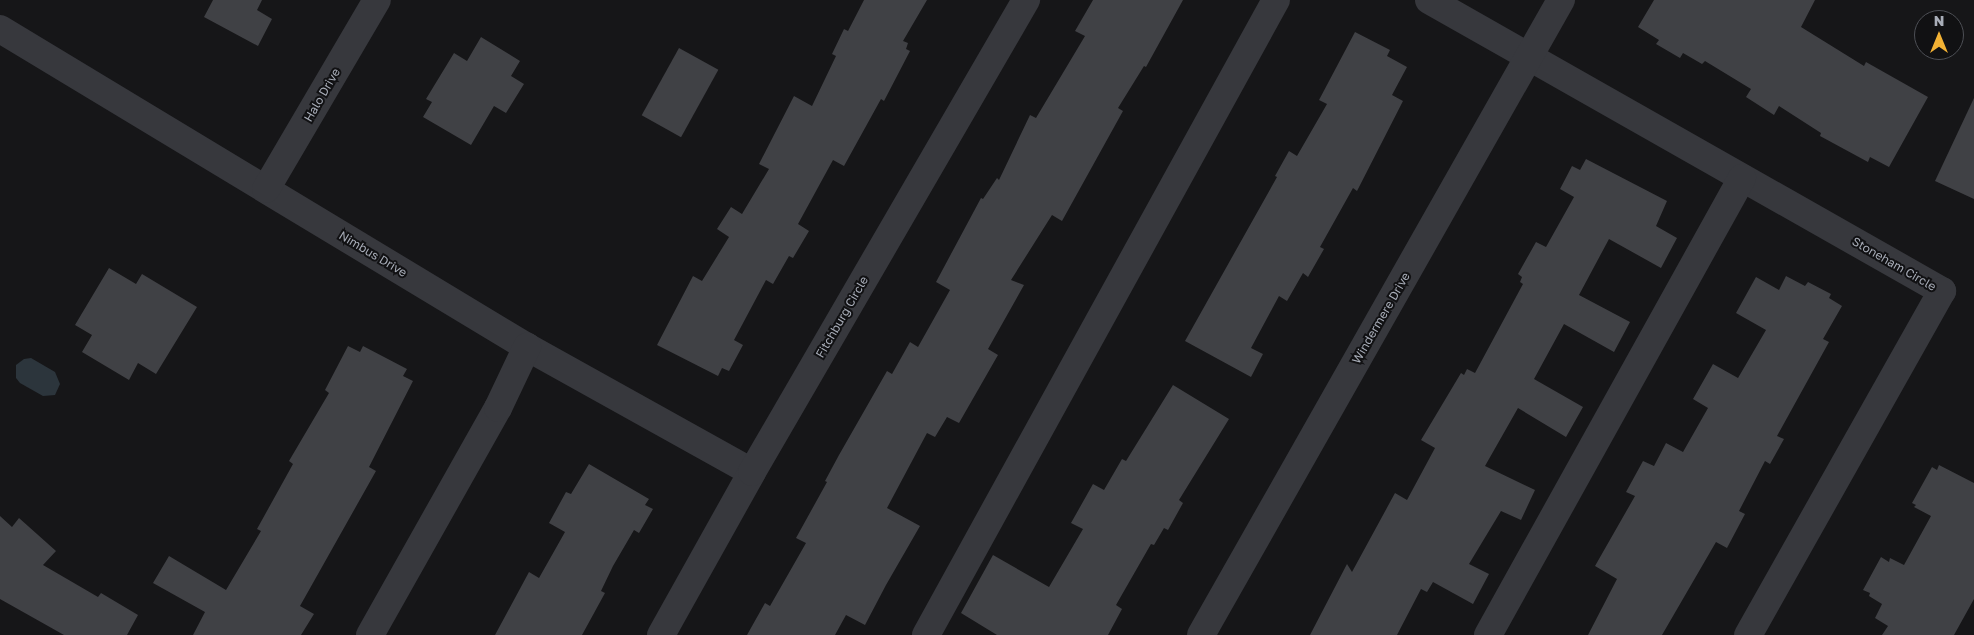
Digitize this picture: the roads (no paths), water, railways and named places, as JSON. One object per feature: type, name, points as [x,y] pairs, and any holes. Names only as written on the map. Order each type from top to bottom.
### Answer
[{"type":"street","name":"Halo Drive","points":[[266,189],[377,0]]},
{"type":"street","name":"Fitchburg Circle","points":[[661,635],[752,472],[1026,0]]},
{"type":"street","points":[[926,635],[1276,0]]},
{"type":"street","points":[[1429,0],[1529,57]]},
{"type":"street","name":"Windermere Drive","points":[[1202,635],[1561,0]]},
{"type":"street","name":"Nimbus Drive","points":[[0,29],[527,347],[752,472]]},
{"type":"street","name":"Stoneham Circle","points":[[1529,57],[1942,291],[1748,635]]},
{"type":"street","points":[[1488,635],[1742,178]]},
{"type":"street","points":[[370,635],[498,408],[527,347]]}]
